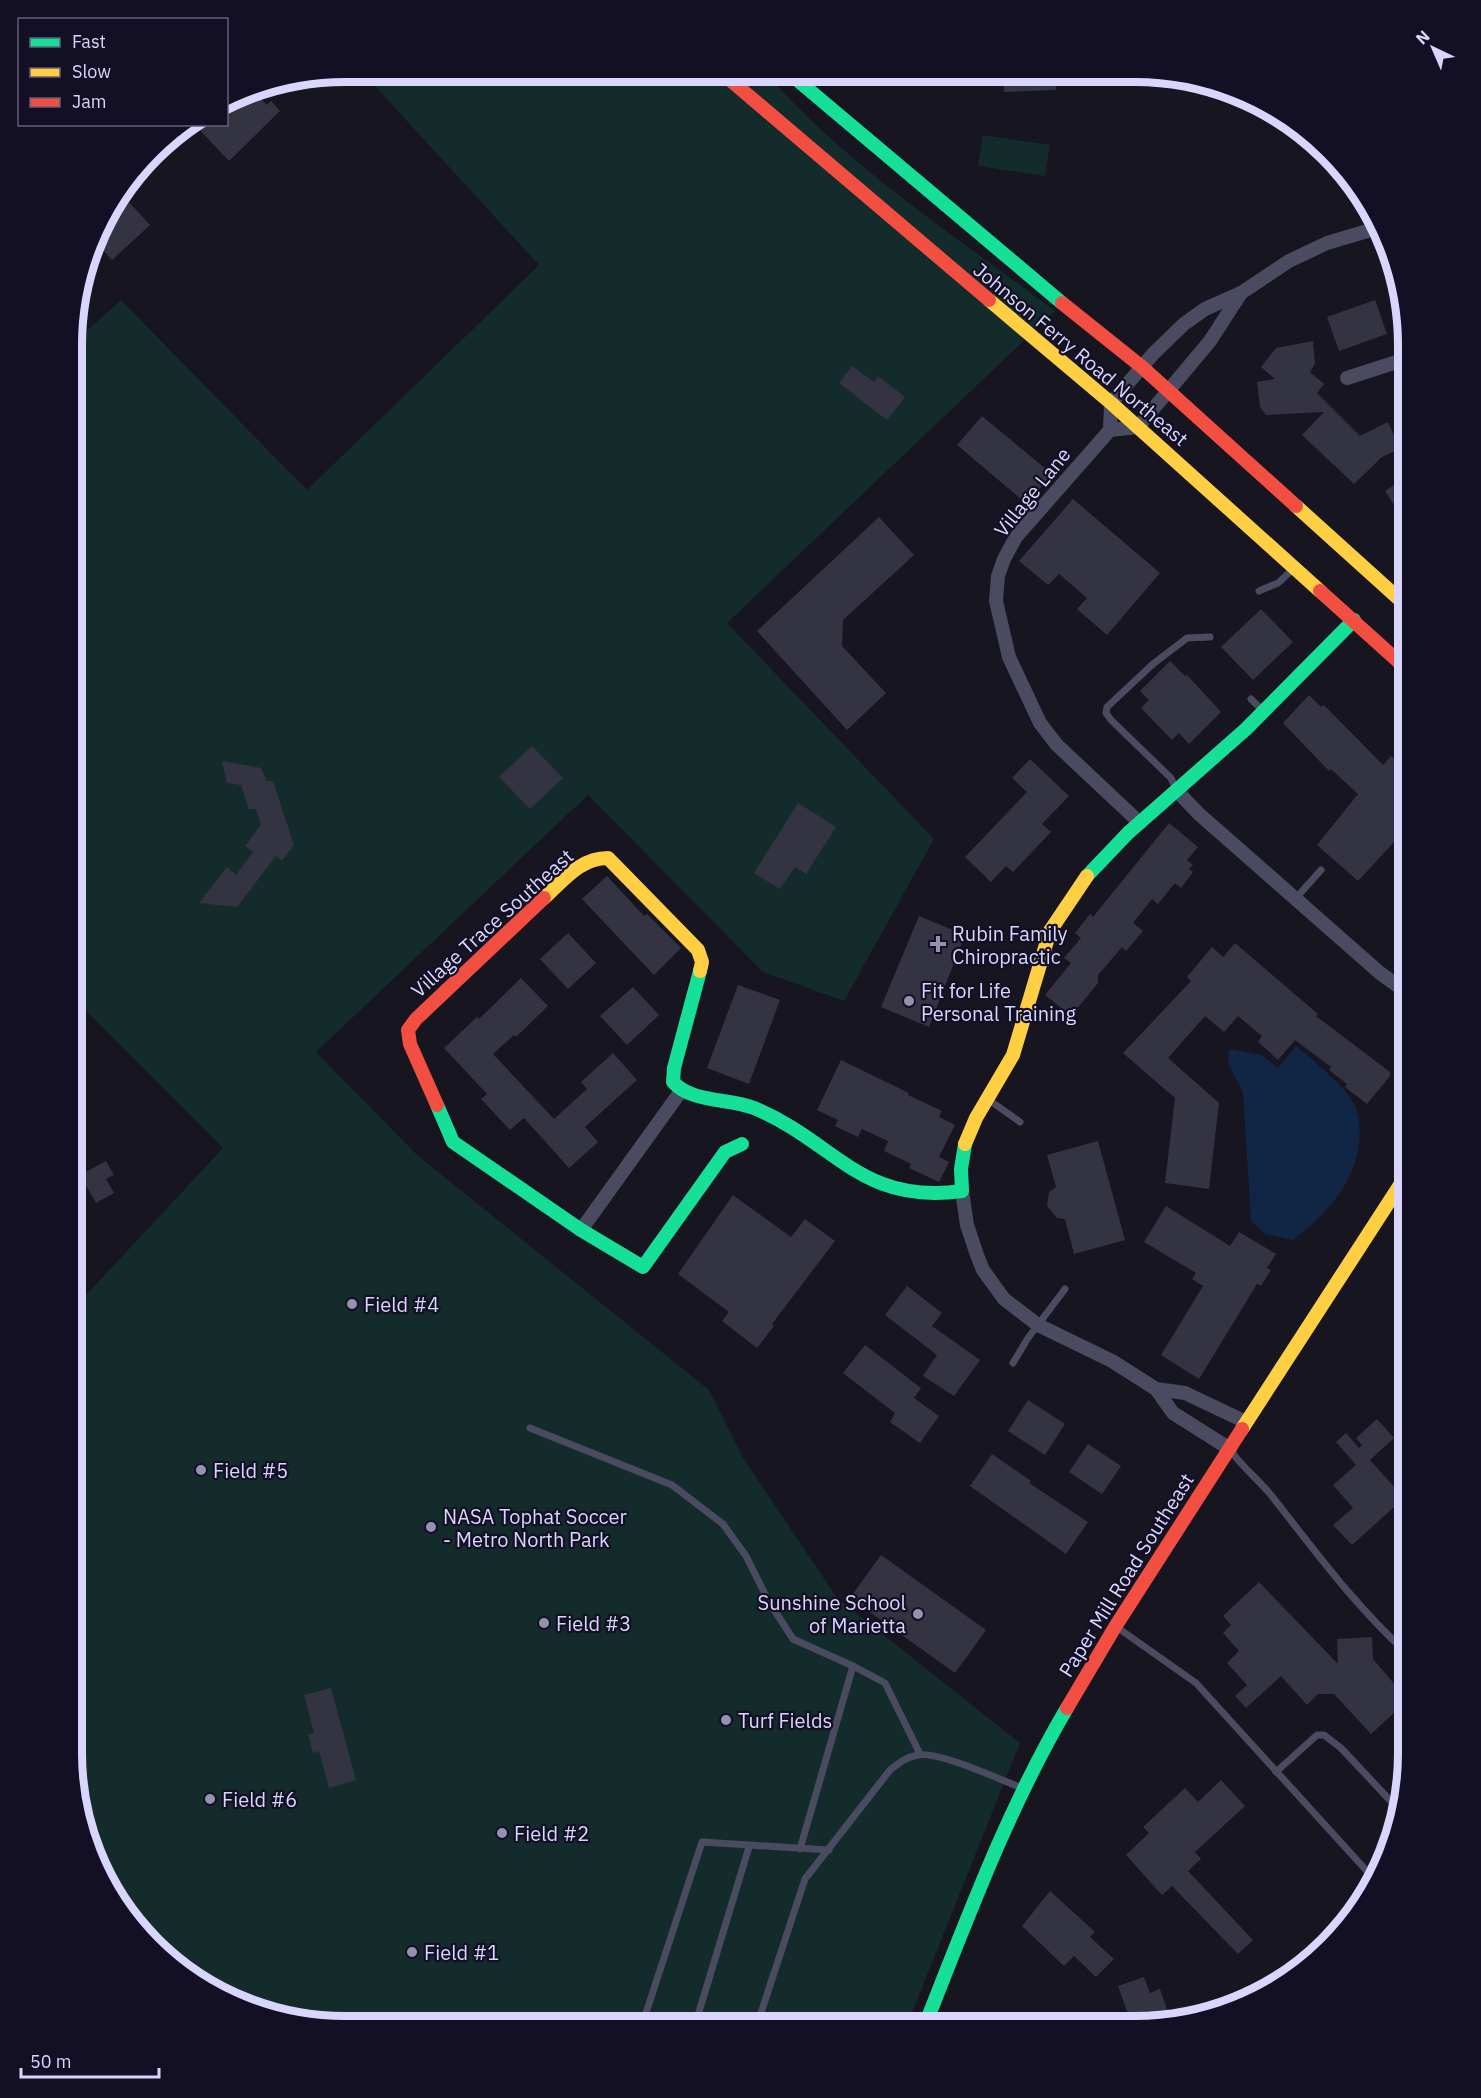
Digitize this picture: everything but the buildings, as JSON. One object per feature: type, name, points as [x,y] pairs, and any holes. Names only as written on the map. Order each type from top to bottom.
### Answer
[{"type":"street","name":"Johnson Ferry Road Northeast","points":[[733,82],[1111,403],[1398,661]]},
{"type":"street","name":"Johnson Ferry Road Northeast","points":[[800,82],[992,247],[1142,367],[1398,598]]},
{"type":"street","points":[[1241,292],[1210,341],[1138,427],[1110,430],[1111,403],[1184,324],[1205,309],[1241,292],[1289,261],[1327,243],[1371,230]]},
{"type":"street","points":[[1347,378],[1398,362]]},
{"type":"street","name":"Village Lane","points":[[1110,430],[1016,537],[998,576],[996,601],[1009,657],[1040,723],[1057,745],[1140,823]]},
{"type":"street","points":[[1230,1449],[1173,1413],[1156,1389],[1112,1360],[1038,1325],[1004,1299],[983,1270],[971,1240],[962,1191],[960,1159],[967,1137],[987,1098],[1013,1056],[1040,954],[1059,915],[1094,870],[1140,823],[1263,711],[1354,620]]},
{"type":"street","points":[[1177,791],[1199,814],[1380,973],[1398,986]]},
{"type":"street","name":"Village Trace Southeast","points":[[681,1091],[673,1082],[674,1068],[702,962],[698,950],[688,938],[608,858],[594,858],[579,866],[416,1019],[408,1030],[410,1044],[453,1142],[581,1230],[643,1267],[725,1152],[742,1144]]},
{"type":"street","points":[[581,1230],[681,1091],[759,1109],[784,1123],[844,1164],[886,1187],[920,1196],[936,1197],[962,1191]]},
{"type":"street","name":"Paper Mill Road Southeast","points":[[929,2016],[1022,1788],[1115,1627],[1398,1188]]},
{"type":"street","points":[[1156,1389],[1185,1393],[1246,1422]]},
{"type":"lane","points":[[1259,591],[1278,583],[1296,568]]},
{"type":"lane","points":[[1177,791],[1171,778],[1111,720],[1106,713],[1107,707],[1153,664],[1187,638],[1210,637]]},
{"type":"lane","points":[[1251,699],[1263,711]]},
{"type":"lane","points":[[1296,898],[1321,870]]},
{"type":"lane","points":[[987,1098],[1020,1122]]},
{"type":"lane","points":[[1013,1363],[1065,1289]]},
{"type":"lane","points":[[530,1428],[672,1485],[723,1524],[746,1556],[769,1602],[793,1639],[853,1665],[885,1683],[920,1754]]},
{"type":"lane","points":[[1230,1449],[1244,1469],[1269,1492],[1318,1559],[1366,1613],[1398,1644]]},
{"type":"lane","points":[[1115,1627],[1196,1683],[1369,1873]]},
{"type":"lane","points":[[800,1849],[853,1665]]},
{"type":"lane","points":[[1275,1772],[1305,1744],[1317,1736],[1324,1735],[1332,1738],[1393,1804]]},
{"type":"lane","points":[[760,2016],[805,1879],[890,1770],[903,1759],[920,1754],[946,1759],[1022,1788]]},
{"type":"lane","points":[[645,2016],[702,1842],[829,1850]]},
{"type":"lane","points":[[698,2016],[749,1846]]},
{"type":"green space","points":[[371,82],[774,82],[830,138],[866,169],[1055,311],[727,623],[934,839],[844,1001],[763,972],[588,795],[316,1052],[417,1155],[709,1390],[742,1456],[837,1598],[1020,1743],[911,2016],[346,2016],[278,2007],[229,1988],[199,1971],[172,1950],[148,1926],[118,1884],[96,1837],[91,1820],[82,1752],[82,1299],[223,1148],[82,1007],[83,334],[121,300],[307,490],[539,265]]},
{"type":"green space","points":[[983,135],[1050,145],[1045,176],[978,166]]},
{"type":"water","points":[[1296,1046],[1347,1093],[1356,1108],[1360,1128],[1359,1148],[1346,1183],[1322,1214],[1293,1240],[1265,1234],[1251,1221],[1243,1092],[1228,1064],[1229,1049],[1262,1055],[1278,1068]]},
{"type":"traffic: fast","points":[[800,82],[1062,303]]},
{"type":"traffic: fast","points":[[1087,876],[1128,833],[1246,729],[1354,620]]},
{"type":"traffic: fast","points":[[700,971],[674,1068],[673,1082],[681,1089],[700,1097],[754,1108],[807,1137],[850,1168],[898,1189],[927,1193],[962,1191],[961,1169],[965,1144]]},
{"type":"traffic: fast","points":[[437,1105],[453,1142],[581,1230],[643,1267],[725,1152],[742,1144]]},
{"type":"traffic: fast","points":[[929,2016],[1007,1824],[1067,1708]]},
{"type":"traffic: slow","points":[[989,300],[1111,403],[1320,591]]},
{"type":"traffic: slow","points":[[1296,506],[1398,598]]},
{"type":"traffic: slow","points":[[544,898],[581,866],[598,859],[608,858],[698,950],[702,962],[700,971]]},
{"type":"traffic: slow","points":[[965,1144],[976,1118],[1013,1055],[1050,931],[1087,876]]},
{"type":"traffic: slow","points":[[1242,1429],[1398,1188]]},
{"type":"traffic: jam","points":[[733,82],[989,300]]},
{"type":"traffic: jam","points":[[1062,303],[1142,367],[1296,506]]},
{"type":"traffic: jam","points":[[1320,591],[1398,661]]},
{"type":"traffic: jam","points":[[437,1105],[410,1044],[408,1030],[416,1019],[544,898]]},
{"type":"traffic: jam","points":[[1067,1708],[1115,1627],[1242,1429]]},
{"type":"place","name":"Rubin Family Chiropractic","points":[[938,944]]},
{"type":"place","name":"Fit for Life Personal Training","points":[[909,1001]]},
{"type":"place","name":"Field #4","points":[[352,1304]]},
{"type":"place","name":"Field #5","points":[[201,1470]]},
{"type":"place","name":"NASA Tophat Soccer - Metro North Park","points":[[431,1527]]},
{"type":"place","name":"Sunshine School of Marietta","points":[[918,1614]]},
{"type":"place","name":"Field #3","points":[[544,1623]]},
{"type":"place","name":"Turf Fields","points":[[726,1720]]},
{"type":"place","name":"Field #6","points":[[210,1799]]},
{"type":"place","name":"Field #2","points":[[502,1833]]},
{"type":"place","name":"Field #1","points":[[412,1952]]}]
